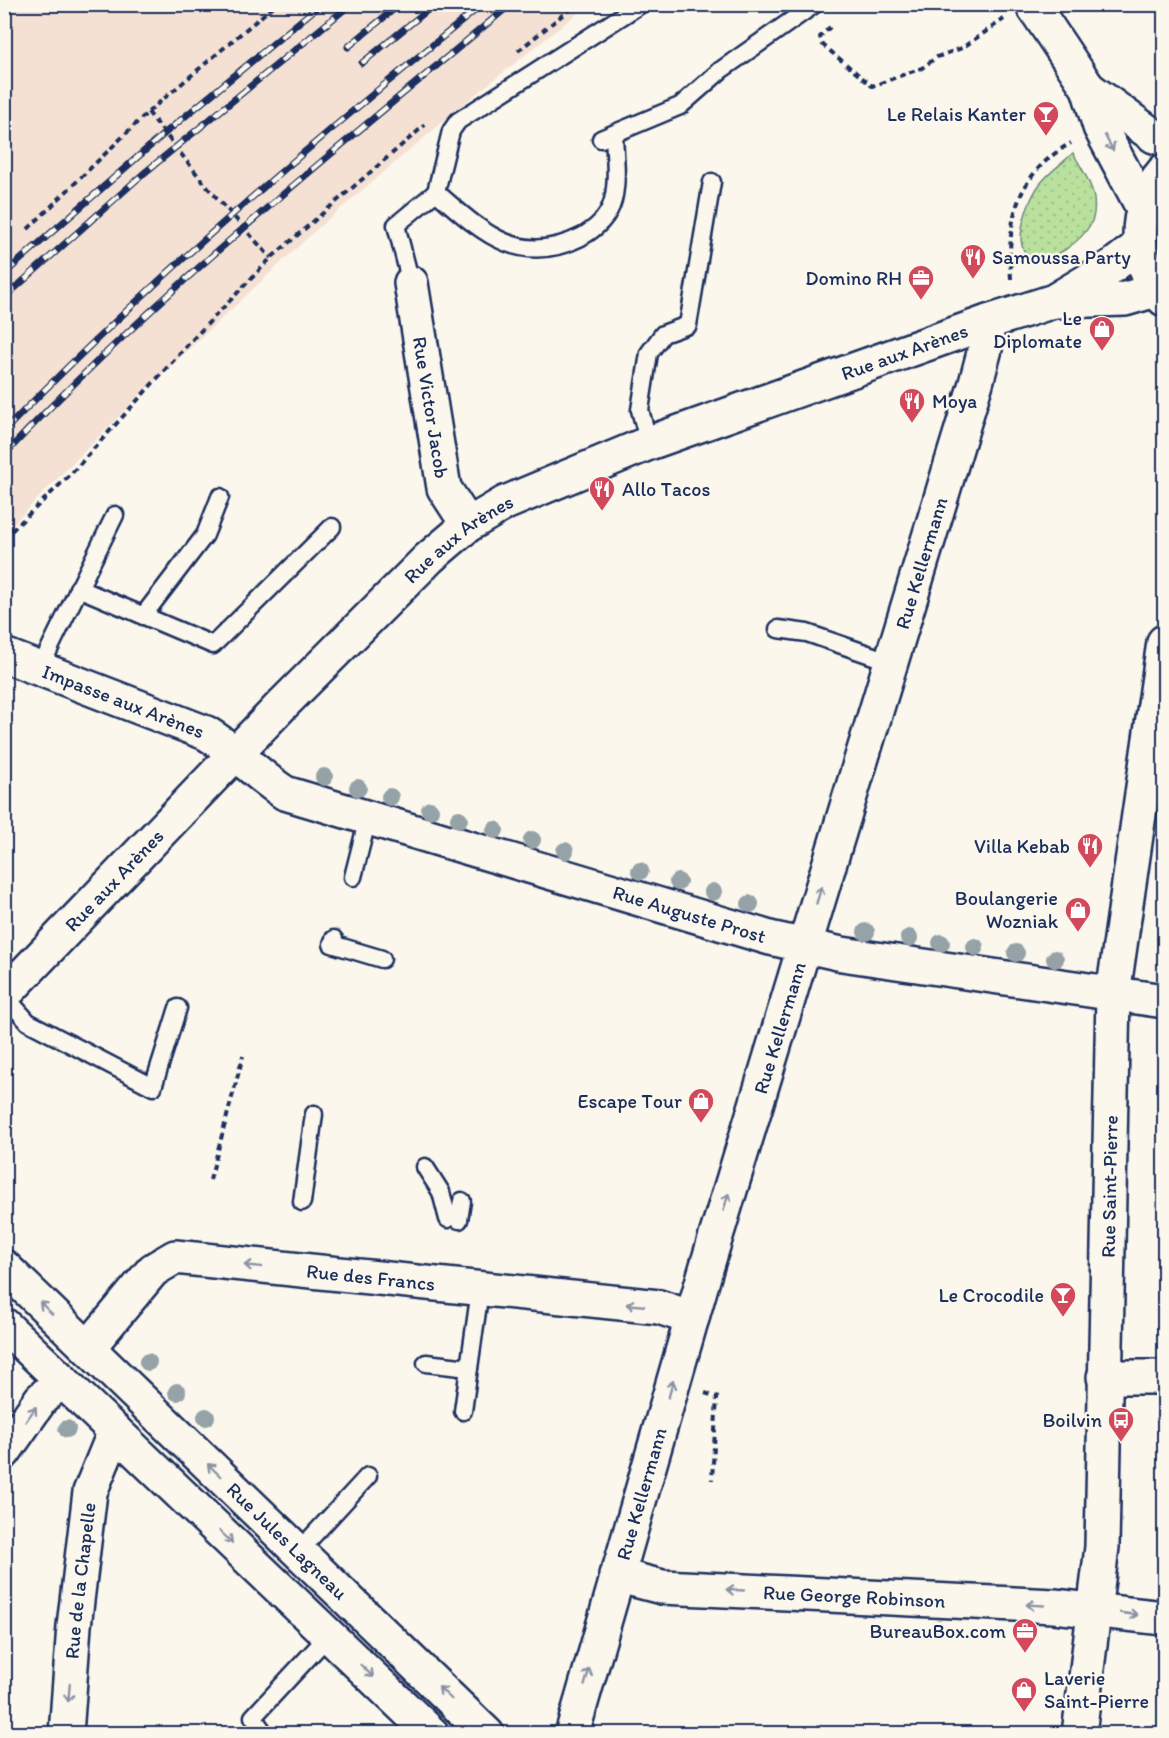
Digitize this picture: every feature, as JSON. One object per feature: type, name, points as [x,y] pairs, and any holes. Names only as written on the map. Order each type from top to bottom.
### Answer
[{"type":"street","points":[[1019,11],[1088,88],[1146,130],[1164,139]]},
{"type":"street","points":[[1088,88],[1100,127],[1143,208]]},
{"type":"street","points":[[1160,294],[1145,268],[1140,245],[1143,208],[1154,183],[1164,171]]},
{"type":"street","name":"Rue aux Arènes","points":[[4,995],[40,955],[421,566],[468,525],[505,503],[649,443],[1001,317],[1054,301],[1114,265],[1140,245]]},
{"type":"street","name":"Rue Victor Jacob","points":[[411,283],[444,488],[468,525]]},
{"type":"street","name":"Rue aux Arènes","points":[[1054,301],[1160,294]]},
{"type":"street","name":"Rue Kellermann","points":[[572,1734],[616,1575],[804,945],[985,349],[1001,317]]},
{"type":"street","name":"Rue Saint-Pierre","points":[[1078,1734],[1102,1547],[1113,994],[1164,642]]},
{"type":"street","name":"Impasse aux Arènes","points":[[4,655],[206,733],[236,754]]},
{"type":"street","name":"Rue Auguste Prost","points":[[236,754],[264,780],[285,793],[771,938],[842,954],[1164,1001]]},
{"type":"street","name":"Rue des Francs","points":[[4,1452],[41,1399],[62,1380],[153,1270],[175,1257],[294,1261],[659,1307],[692,1318]]},
{"type":"street","name":"Rue Jules Lagneau","points":[[4,1267],[487,1734]]},
{"type":"street","name":"Rue Jules Lagneau","points":[[4,1325],[432,1734]]},
{"type":"street","points":[[1104,1377],[1164,1377]]},
{"type":"street","name":"Rue de la Chapelle","points":[[66,1734],[90,1491],[115,1431]]},
{"type":"street","name":"Rue George Robinson","points":[[616,1575],[662,1587],[1093,1609],[1164,1618]]},
{"type":"lane","points":[[411,283],[396,225],[436,192],[451,131],[458,121],[641,4]]},
{"type":"lane","points":[[436,192],[477,228],[508,244],[538,251],[566,244],[589,233],[607,216],[616,184],[608,137],[680,106],[721,70],[815,4]]},
{"type":"lane","points":[[649,443],[640,410],[649,353],[663,334],[688,325],[712,182]]},
{"type":"lane","points":[[143,616],[205,535],[220,497]]},
{"type":"lane","points":[[40,668],[115,515]]},
{"type":"lane","points":[[78,588],[213,645],[332,526]]},
{"type":"lane","points":[[778,629],[807,633],[891,662]]},
{"type":"lane","points":[[353,877],[368,818]]},
{"type":"lane","points":[[334,939],[333,944],[382,959]]},
{"type":"lane","points":[[4,995],[28,1022],[153,1087],[178,1008]]},
{"type":"lane","points":[[302,1202],[314,1114]]},
{"type":"lane","points":[[425,1167],[454,1219],[462,1202]]},
{"type":"lane","points":[[454,1281],[469,1368],[463,1411]]},
{"type":"lane","points":[[426,1363],[469,1368]]},
{"type":"lane","points":[[298,1552],[369,1476]]},
{"type":"lane","points":[[265,1734],[253,1717],[329,1635]]},
{"type":"path","points":[[28,228],[148,112],[276,4]]},
{"type":"path","points":[[513,54],[576,4]]},
{"type":"path","points":[[835,20],[820,37],[823,45],[872,86],[922,68],[937,57],[962,48],[1019,11]]},
{"type":"path","points":[[148,112],[208,188],[271,258]]},
{"type":"path","points":[[4,538],[70,476],[184,349],[271,258],[432,119]]},
{"type":"path","points":[[1001,317],[1009,243],[1016,205],[1034,171],[1056,152],[1100,127]]},
{"type":"path","points":[[210,1180],[243,1056]]},
{"type":"path","points":[[707,1394],[717,1397],[712,1480]]},
{"type":"shaded area","points":[[5,4],[588,5],[466,102],[318,228],[138,397],[5,532]]},
{"type":"green space","points":[[1073,153],[1093,193],[1094,209],[1091,222],[1080,238],[1065,250],[1048,258],[1033,258],[1026,253],[1022,245],[1021,234],[1026,211],[1040,184]]},
{"type":"railway","points":[[4,274],[165,133],[321,4]]},
{"type":"railway","points":[[4,298],[143,174],[351,4]]},
{"type":"railway","points":[[348,47],[400,4]]},
{"type":"railway","points":[[362,63],[435,4]]},
{"type":"railway","points":[[4,431],[119,318],[237,210],[483,4]]},
{"type":"railway","points":[[4,455],[63,394],[187,278],[315,167],[511,4]]},
{"type":"place","name":"Le Relais Kanter","points":[[1046,137]]},
{"type":"place","name":"Samoussa Party","points":[[973,280]]},
{"type":"place","name":"Domino RH","points":[[921,301]]},
{"type":"place","name":"Le Diplomate","points":[[1102,352]]},
{"type":"place","name":"Moya","points":[[912,424]]},
{"type":"place","name":"Allo Tacos","points":[[602,512]]},
{"type":"place","name":"Villa Kebab","points":[[1090,869]]},
{"type":"place","name":"Boulangerie Wozniak","points":[[1078,933]]},
{"type":"place","name":"Escape Tour","points":[[701,1124]]},
{"type":"place","name":"Le Crocodile","points":[[1063,1318]]},
{"type":"place","name":"Boilvin","points":[[1121,1443]]},
{"type":"place","name":"BureauBox.com","points":[[1025,1654]]},
{"type":"place","name":"Laverie Saint-Pierre","points":[[1024,1713]]}]
